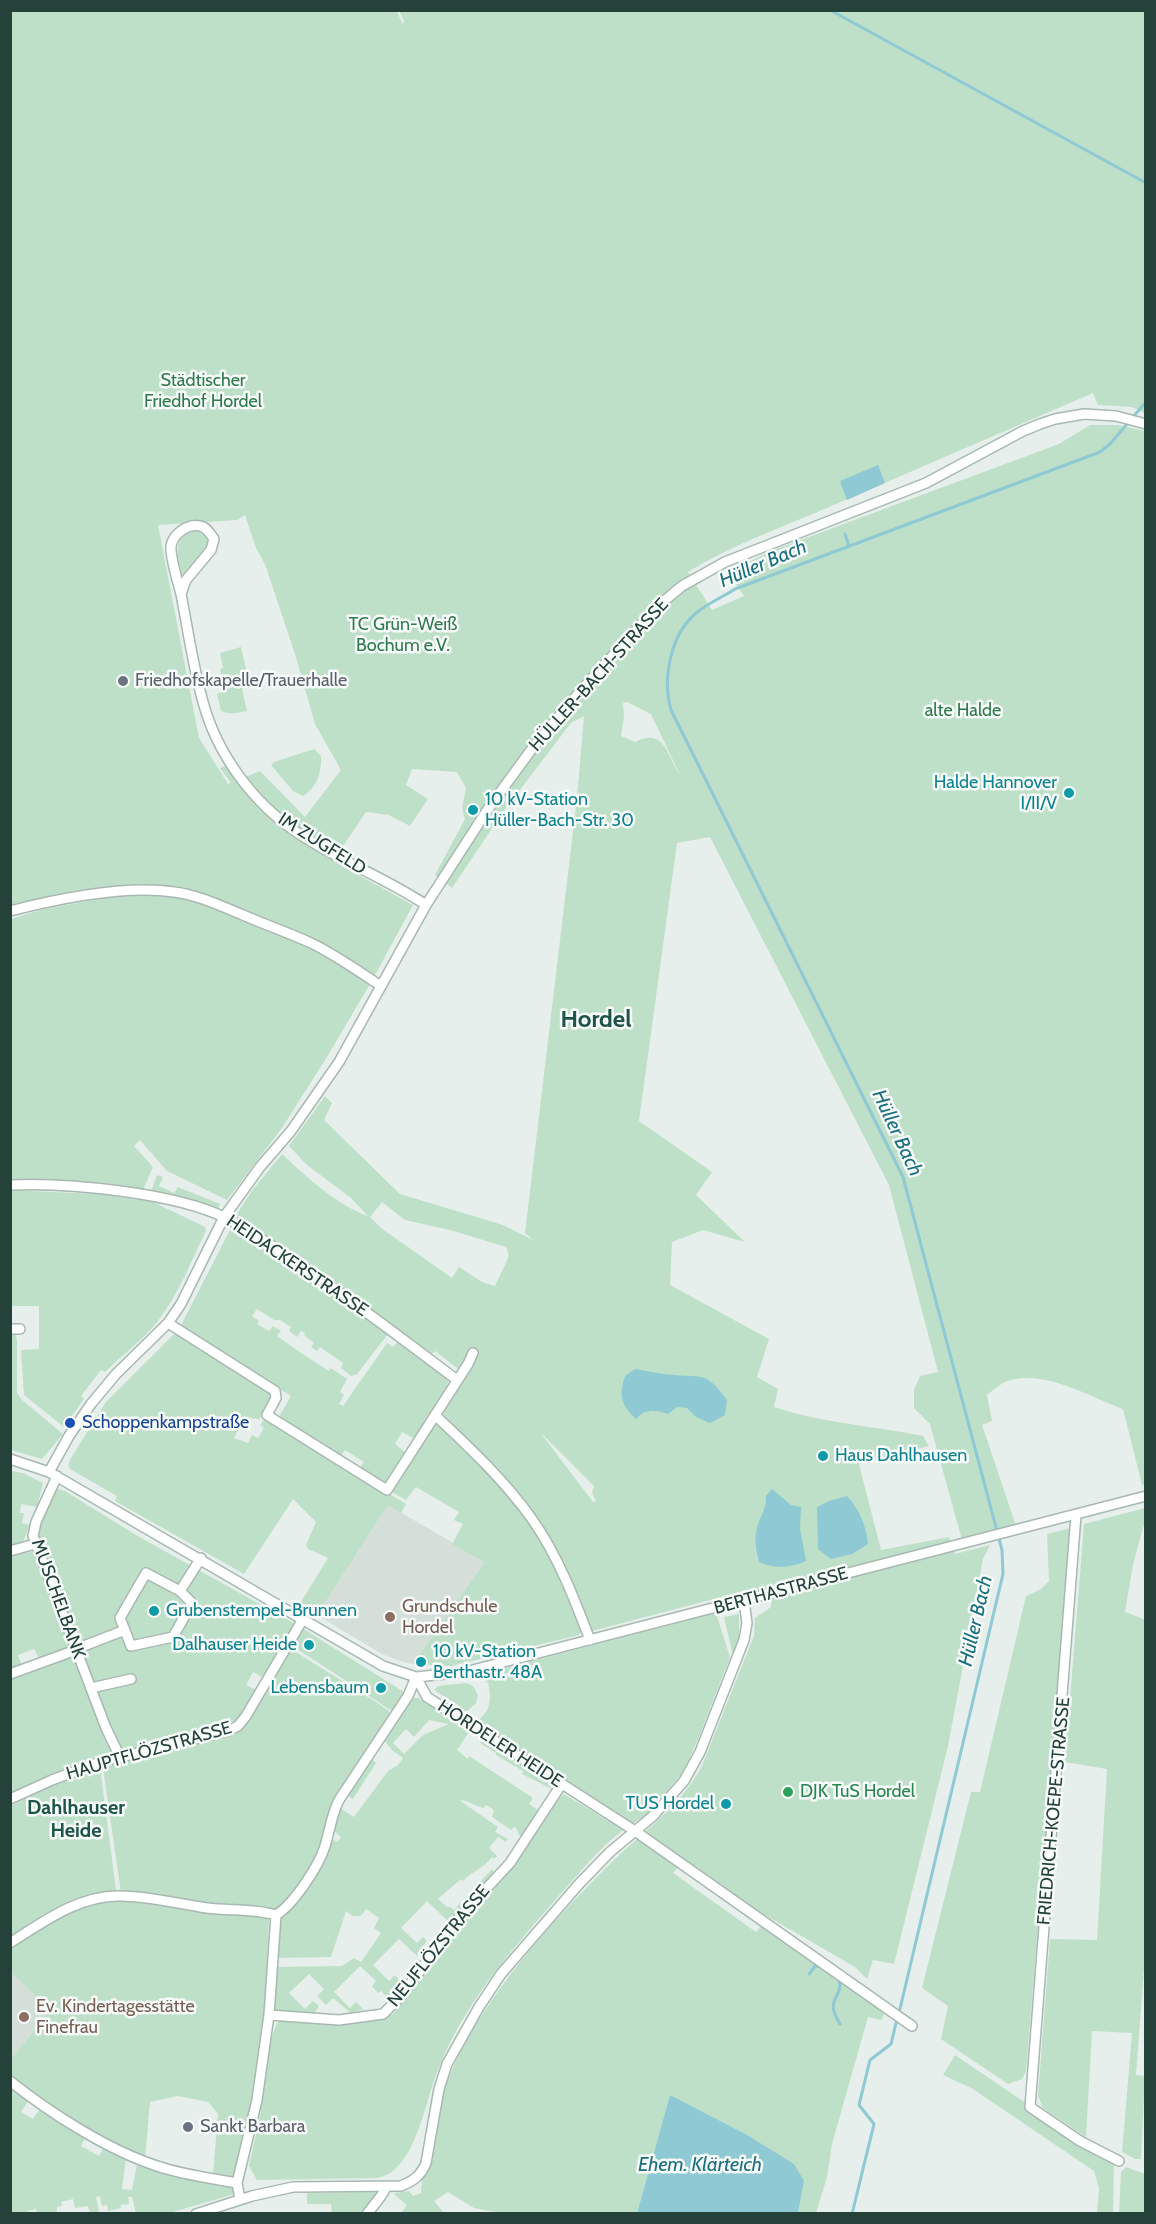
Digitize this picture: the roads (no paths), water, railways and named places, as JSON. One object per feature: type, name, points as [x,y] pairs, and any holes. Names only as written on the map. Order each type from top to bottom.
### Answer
[{"type":"street","name":"HÜLLER-BACH-STRASSE","points":[[224,1217],[260,1167],[291,1131],[339,1062],[426,905],[488,809],[534,746],[645,620],[682,586],[737,556],[926,483],[1040,423],[1084,414],[1116,416],[1145,424]]},
{"type":"street","name":"IM ZUGFELD","points":[[181,594],[186,580],[211,550],[214,539],[208,530],[200,525],[183,529],[174,538],[171,548],[203,703],[215,734],[237,773],[261,802],[298,833],[426,905]]},
{"type":"street","points":[[10,911],[53,900],[104,894],[173,892],[206,900],[310,942],[381,986]]},
{"type":"street","name":"HEIDACKERSTRASSE","points":[[10,1185],[86,1188],[145,1195],[176,1201],[224,1217],[322,1279],[457,1380]]},
{"type":"street","points":[[53,1474],[69,1436],[91,1404],[116,1374],[168,1323],[181,1304],[224,1217]]},
{"type":"street","points":[[168,1323],[275,1391],[276,1398],[267,1415],[387,1490],[473,1353]]},
{"type":"street","points":[[435,1414],[494,1472],[534,1521],[561,1569],[590,1640]]},
{"type":"street","points":[[10,1459],[53,1474],[201,1558],[383,1666],[416,1677],[408,1696],[339,1800],[330,1819],[325,1846],[318,1861],[286,1909],[276,1915],[264,1911],[223,1910],[124,1896],[104,1897],[81,1902],[10,1943]]},
{"type":"street","name":"MUSCHELBANK","points":[[53,1474],[33,1536],[91,1688],[120,1756]]},
{"type":"street","name":"BERTHASTRASSE","points":[[416,1677],[465,1672],[1146,1496]]},
{"type":"street","name":"FRIEDRICH-KOEPE-STRASSE","points":[[1076,1515],[1030,2107],[1080,2141],[1119,2161]]},
{"type":"street","points":[[10,1551],[35,1544]]},
{"type":"street","points":[[180,1591],[201,1558]]},
{"type":"street","points":[[146,1573],[180,1591],[192,1603],[173,1637],[131,1646],[120,1617],[146,1573]]},
{"type":"street","points":[[196,2214],[240,2199],[292,2187],[401,2186],[412,2182],[423,2172],[439,2089],[445,2072],[458,2043],[501,1974],[601,1860],[670,1799],[684,1781],[700,1752],[744,1640],[747,1623],[744,1601]]},
{"type":"street","name":"HAUPTFLÖZSTRASSE","points":[[10,1799],[52,1780],[120,1756],[228,1731],[238,1726],[303,1618]]},
{"type":"street","points":[[10,1674],[125,1630]]},
{"type":"street","name":"HORDELER HEIDE","points":[[416,1677],[427,1696],[635,1832],[912,2026]]},
{"type":"street","points":[[91,1688],[131,1679]]},
{"type":"street","name":"NEUFLÖZSTRASSE","points":[[269,2015],[339,2020],[383,2014],[402,1995],[458,1919],[510,1863],[561,1785]]},
{"type":"street","points":[[240,2199],[237,2183],[257,2100],[269,2015],[276,1915]]},
{"type":"street","points":[[10,2081],[91,2135],[133,2157],[181,2173],[237,2183]]},
{"type":"street","points":[[367,2214],[387,2186]]},
{"type":"water","points":[[878,465],[885,483],[847,500],[840,481]]},
{"type":"water","points":[[635,1369],[709,1380],[727,1400],[725,1415],[710,1423],[696,1417],[687,1408],[677,1407],[668,1414],[651,1411],[636,1419],[622,1399],[625,1376]]},
{"type":"water","points":[[772,1489],[791,1505],[801,1507],[800,1528],[806,1561],[782,1567],[759,1562],[756,1532],[766,1496]]},
{"type":"water","points":[[847,1496],[862,1518],[868,1544],[852,1554],[831,1559],[818,1549],[817,1507]]},
{"type":"water","name":"Ehem. Klärteich","points":[[670,2095],[747,2135],[794,2164],[804,2181],[798,2213],[637,2213]]},
{"type":"waterway","points":[[830,10],[1146,183]]},
{"type":"waterway","name":"Hüller Bach","points":[[1132,418],[1146,402]]},
{"type":"waterway","name":"Hüller Bach","points":[[899,2013],[1003,1574],[1002,1550],[903,1177],[671,710],[668,698],[668,672],[674,646],[686,623],[699,610],[735,589],[1100,452],[1128,423]]},
{"type":"waterway","points":[[845,534],[849,546]]},
{"type":"waterway","points":[[809,1974],[815,1966],[821,1967]]},
{"type":"waterway","points":[[839,1980],[839,1991],[833,2009],[840,2024]]},
{"type":"waterway","name":"Hüller Bach","points":[[852,2214],[874,2124],[859,2105],[870,2060],[891,2044],[897,2019]]},
{"type":"place","name":"Friedhofskapelle/Trauerhalle","points":[[123,681]]},
{"type":"place","name":"Halde Hannover I/II/V","points":[[1069,793]]},
{"type":"place","name":"10 kV-Station Hüller-Bach-Str. 30","points":[[473,810]]},
{"type":"place","name":"Schoppenkampstraße","points":[[70,1423]]},
{"type":"place","name":"Haus Dahlhausen","points":[[823,1456]]},
{"type":"place","name":"Grubenstempel-Brunnen","points":[[154,1611]]},
{"type":"place","name":"Grundschule Hordel","points":[[390,1617]]},
{"type":"place","name":"Dalhauser Heide","points":[[309,1645]]},
{"type":"place","name":"10 kV-Station Berthastr. 48A","points":[[421,1662]]},
{"type":"place","name":"Lebensbaum","points":[[381,1688]]},
{"type":"place","name":"DJK TuS Hordel","points":[[788,1792]]},
{"type":"place","name":"TUS Hordel","points":[[726,1804]]},
{"type":"place","name":"Ev. Kindertagesstätte Finefrau","points":[[24,2017]]},
{"type":"place","name":"Sankt Barbara","points":[[188,2127]]},
{"type":"district","name":"Hordel","points":[[596,1020]]},
{"type":"district","name":"Dahlhauser Heide","points":[[76,1820]]},
{"type":"park label","name":"Städtischer Friedhof Hordel","points":[[203,391]]},
{"type":"park label","name":"TC Grün-Weiß Bochum e.V.","points":[[403,635]]},
{"type":"park label","name":"alte Halde","points":[[963,711]]}]
